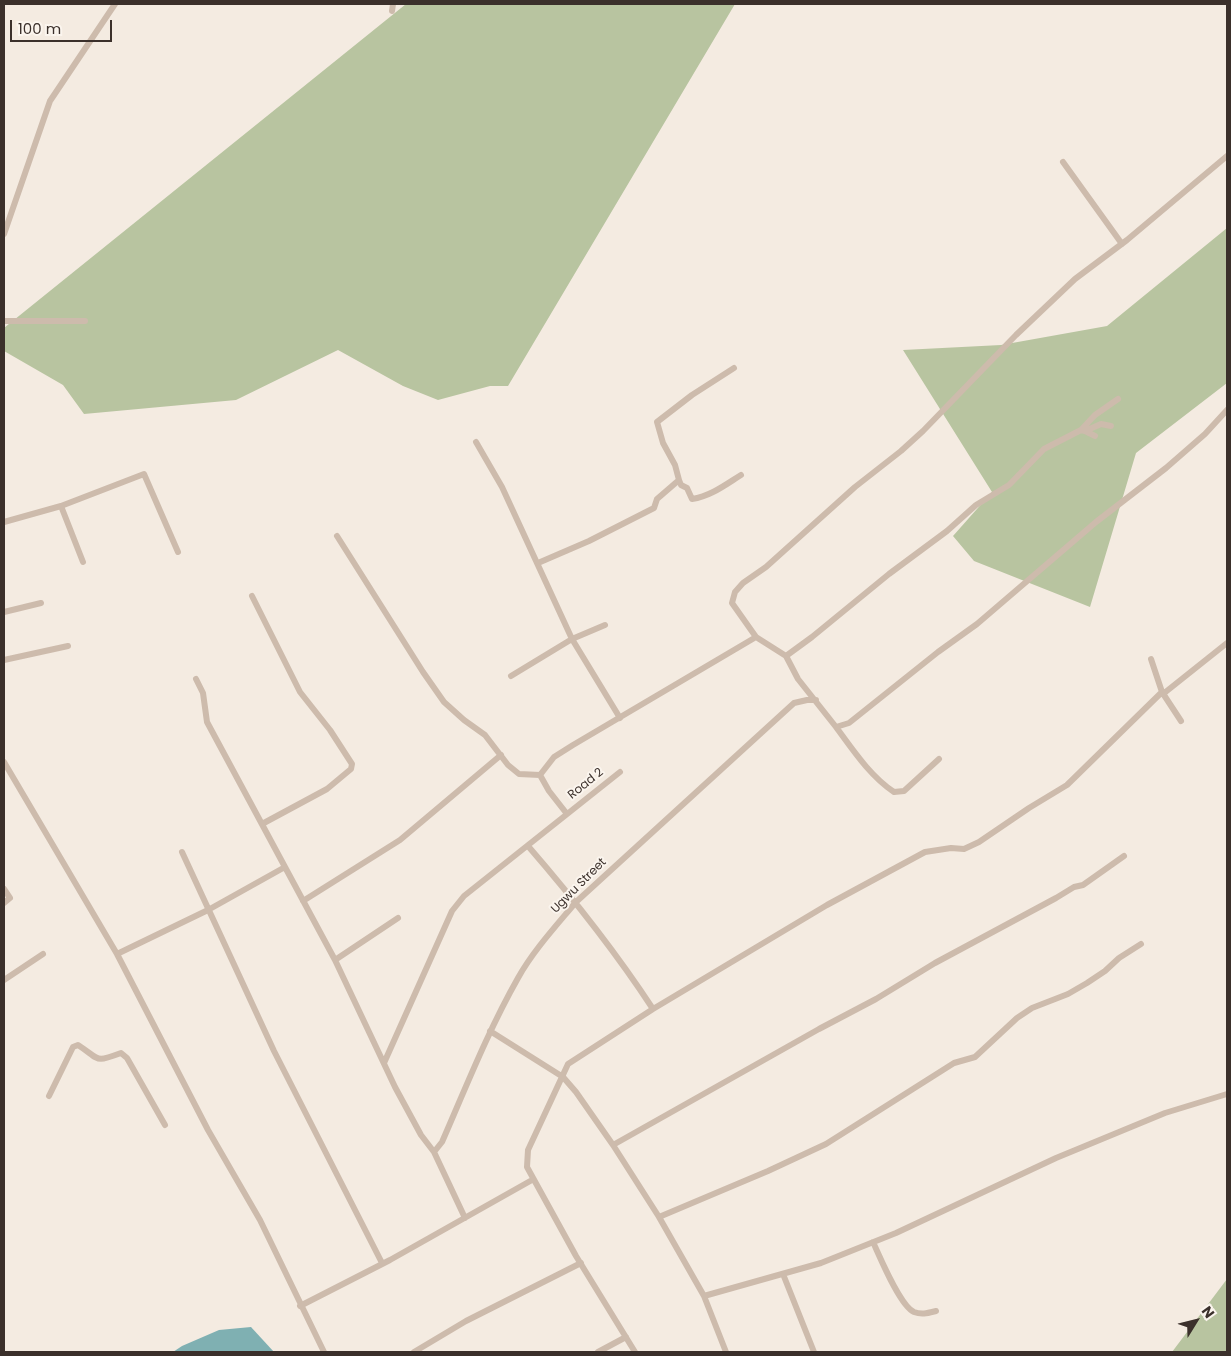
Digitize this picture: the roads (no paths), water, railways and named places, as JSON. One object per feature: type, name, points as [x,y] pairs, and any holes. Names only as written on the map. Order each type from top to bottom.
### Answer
[{"type":"street","points":[[4,234],[50,101],[115,4]]},
{"type":"street","points":[[939,759],[904,791],[894,792],[886,787],[866,767],[798,679],[786,656],[756,637],[732,603],[735,592],[743,583],[766,567],[855,487],[923,431],[1016,335],[1076,279],[1122,244],[1227,156]]},
{"type":"street","points":[[1063,162],[1122,244]]},
{"type":"street","points":[[4,321],[85,321]]},
{"type":"street","points":[[734,368],[692,395],[657,422],[663,443],[675,465],[681,485],[688,488],[692,499],[705,497],[741,474]]},
{"type":"street","points":[[1083,430],[1095,415],[1118,399]]},
{"type":"street","points":[[836,727],[849,723],[938,652],[977,624],[1096,522],[1205,434],[1227,410]]},
{"type":"street","points":[[786,656],[889,574],[948,531],[976,505],[1009,485],[1044,449],[1097,425],[1111,426]]},
{"type":"street","points":[[1083,430],[1095,436]]},
{"type":"street","points":[[476,442],[502,487],[572,639],[620,718]]},
{"type":"street","points":[[4,522],[61,506],[144,474],[178,552]]},
{"type":"street","points":[[538,563],[589,541],[654,508],[657,500],[679,480]]},
{"type":"street","points":[[61,506],[83,562]]},
{"type":"street","points":[[337,536],[444,702],[485,735],[508,765],[520,774],[540,775]]},
{"type":"street","points":[[252,596],[300,692],[330,730],[352,764],[351,769],[327,789],[262,824]]},
{"type":"street","points":[[4,612],[41,603]]},
{"type":"street","points":[[511,676],[572,639],[605,625]]},
{"type":"street","points":[[540,775],[554,758],[756,637]]},
{"type":"street","points":[[635,1352],[532,1180],[527,1167],[528,1150],[568,1064],[653,1010],[827,905],[925,852],[951,848],[964,849],[979,842],[1067,785],[1163,693],[1227,643]]},
{"type":"street","points":[[4,660],[68,646]]},
{"type":"street","points":[[1151,659],[1163,693],[1181,721]]},
{"type":"street","points":[[196,679],[203,694],[207,722],[335,960],[395,1088],[421,1136],[434,1152],[465,1218]]},
{"type":"street","name":"Ugwu Street","points":[[434,1152],[442,1142],[490,1031],[518,976],[576,902],[794,703],[816,700]]},
{"type":"street","points":[[304,901],[400,840],[500,755]]},
{"type":"street","points":[[4,762],[117,954],[208,1130],[260,1220],[300,1306],[324,1352]]},
{"type":"street","name":"Road 2","points":[[384,1063],[452,911],[458,902],[620,772]]},
{"type":"street","points":[[540,775],[567,814]]},
{"type":"street","points":[[528,846],[576,902],[625,967],[653,1010]]},
{"type":"street","points":[[182,852],[274,1051],[382,1263]]},
{"type":"street","points":[[613,1145],[876,999],[935,963],[1074,887],[1083,885],[1124,856]]},
{"type":"street","points":[[117,954],[208,910],[285,868]]},
{"type":"street","points":[[4,889],[10,898],[4,903]]},
{"type":"street","points":[[335,960],[398,918]]},
{"type":"street","points":[[659,1217],[768,1171],[826,1144],[954,1063],[975,1057],[1017,1018],[1032,1008],[1051,1002],[1087,983],[1105,971],[1119,958],[1141,944]]},
{"type":"street","points":[[4,980],[43,954]]},
{"type":"street","points":[[490,1031],[563,1077],[576,1092],[613,1145],[659,1217],[704,1296],[726,1352]]},
{"type":"street","points":[[49,1096],[74,1047],[78,1045],[97,1059],[102,1060],[121,1053],[127,1058],[165,1125]]},
{"type":"street","points":[[704,1296],[821,1263],[873,1242],[1056,1158],[1165,1112],[1227,1094]]},
{"type":"street","points":[[300,1306],[532,1180]]},
{"type":"street","points":[[873,1242],[902,1300],[907,1306],[912,1311],[922,1314],[936,1311]]},
{"type":"street","points":[[414,1352],[466,1321],[581,1263]]},
{"type":"street","points":[[783,1274],[814,1352]]},
{"type":"street","points":[[598,1352],[626,1337]]},
{"type":"water","points":[[251,1327],[274,1352],[173,1352],[182,1346],[219,1330]]}]
